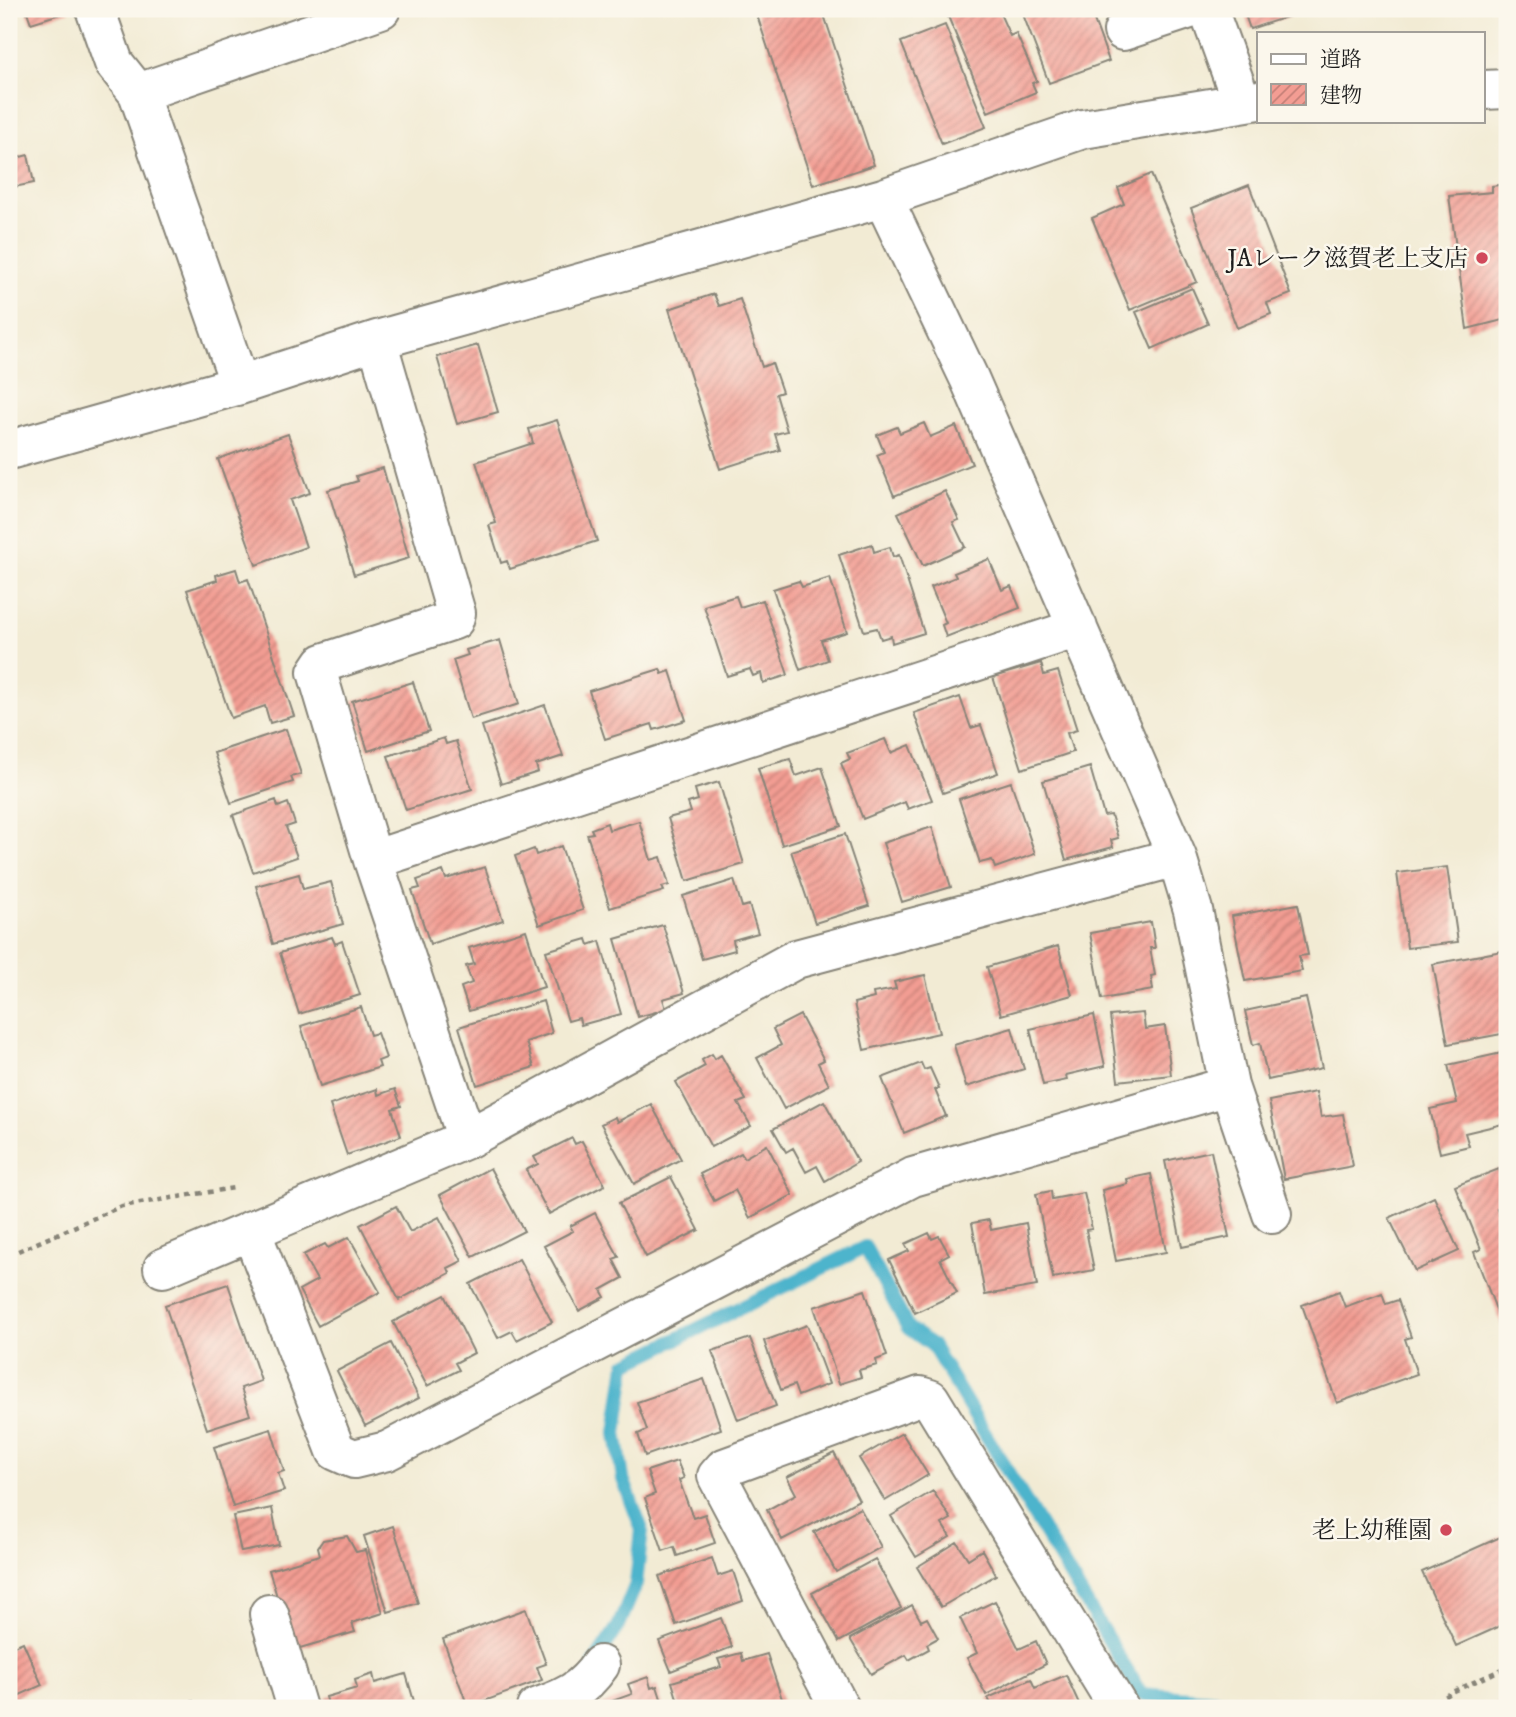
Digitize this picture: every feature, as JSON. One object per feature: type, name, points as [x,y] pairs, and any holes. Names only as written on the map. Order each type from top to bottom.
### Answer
[{"type":"street","points":[[95,9],[114,63],[138,93],[240,385]]},
{"type":"street","points":[[138,93],[381,9]]},
{"type":"street","points":[[1124,31],[1190,9]]},
{"type":"street","points":[[9,450],[240,385],[377,340],[883,198],[1083,129],[1250,100],[1208,9]]},
{"type":"street","points":[[1484,90],[1507,89]]},
{"type":"street","points":[[883,198],[969,378],[1177,857],[1193,910],[1229,1086],[1272,1214]]},
{"type":"street","points":[[377,340],[456,612],[454,620],[323,663],[317,672],[373,860],[467,1139]]},
{"type":"street","points":[[373,860],[1078,628]]},
{"type":"street","points":[[163,1268],[467,1139],[796,958],[1177,857]]},
{"type":"street","points":[[251,1230],[336,1451],[354,1459],[387,1451],[912,1177],[1229,1086]]},
{"type":"street","points":[[840,1708],[717,1476],[724,1468],[920,1396],[930,1399],[1119,1708]]},
{"type":"street","points":[[269,1614],[297,1708]]},
{"type":"street","points":[[536,1708],[565,1698],[586,1684],[600,1665]]},
{"type":"path","points":[[9,1255],[122,1206],[245,1186]]},
{"type":"path","points":[[1429,1708],[1452,1692],[1507,1667]]},
{"type":"building","points":[[26,9],[69,9],[70,11],[31,23]]},
{"type":"building","points":[[755,9],[822,9],[874,165],[813,185]]},
{"type":"building","points":[[960,9],[998,9],[1010,36],[1016,33],[1037,81],[1032,83],[1036,92],[988,112],[947,14]]},
{"type":"building","points":[[1021,9],[1090,9],[1109,61],[1049,83]]},
{"type":"building","points":[[1243,9],[1311,9],[1250,29]]},
{"type":"building","points":[[945,25],[986,127],[942,144],[901,42]]},
{"type":"building","points":[[28,155],[34,183],[9,188],[9,160]]},
{"type":"building","points":[[1151,174],[1197,282],[1130,310],[1092,218],[1124,204],[1118,188]]},
{"type":"building","name":"JAレーク滋賀老上支店","points":[[1507,184],[1507,319],[1467,329],[1449,196],[1492,192],[1492,186]]},
{"type":"building","points":[[1249,185],[1291,294],[1267,303],[1271,314],[1237,328],[1191,208]]},
{"type":"building","points":[[1192,288],[1208,324],[1152,349],[1136,312]]},
{"type":"building","points":[[714,294],[719,306],[740,299],[762,367],[772,363],[782,392],[776,394],[787,431],[775,434],[780,450],[720,469],[669,309]]},
{"type":"building","points":[[478,345],[498,412],[457,424],[437,357]]},
{"type":"building","points":[[557,420],[597,541],[510,569],[507,561],[501,563],[489,525],[496,523],[476,462],[533,443],[529,429]]},
{"type":"building","points":[[924,423],[930,437],[956,426],[972,464],[894,496],[877,455],[884,452],[877,435],[897,427],[900,433]]},
{"type":"building","points":[[288,434],[310,493],[290,500],[306,547],[256,565],[218,459]]},
{"type":"building","points":[[383,468],[409,558],[354,575],[328,490],[358,481],[356,476]]},
{"type":"building","points":[[945,491],[959,520],[953,522],[965,547],[923,566],[898,513]]},
{"type":"building","points":[[872,544],[874,552],[890,547],[893,557],[899,555],[924,633],[892,643],[891,636],[881,639],[877,628],[864,631],[839,555]]},
{"type":"building","points":[[989,559],[1002,590],[1011,586],[1020,608],[946,637],[942,625],[946,623],[931,587],[956,577],[954,573]]},
{"type":"building","points":[[236,569],[240,582],[248,579],[294,716],[270,723],[265,706],[231,718],[187,590],[217,580],[216,575]]},
{"type":"building","points":[[830,578],[847,632],[821,640],[828,660],[800,670],[773,589],[799,581],[802,587]]},
{"type":"building","points":[[736,596],[740,607],[763,600],[788,675],[763,683],[761,673],[753,676],[750,669],[727,676],[704,606]]},
{"type":"building","points":[[500,640],[519,704],[471,719],[453,660],[468,655],[466,650]]},
{"type":"building","points":[[1041,663],[1044,675],[1058,671],[1077,730],[1067,733],[1073,752],[1022,769],[993,677]]},
{"type":"building","points":[[660,669],[662,674],[670,671],[686,720],[654,730],[652,724],[605,739],[589,691]]},
{"type":"building","points":[[413,682],[429,731],[368,751],[352,701]]},
{"type":"building","points":[[960,697],[971,728],[981,725],[998,773],[943,793],[914,713]]},
{"type":"building","points":[[545,705],[563,756],[536,765],[538,772],[501,784],[482,726]]},
{"type":"building","points":[[286,729],[301,774],[291,777],[293,782],[231,803],[214,753]]},
{"type":"building","points":[[444,738],[446,744],[456,741],[472,789],[406,810],[388,756]]},
{"type":"building","points":[[885,739],[891,753],[910,745],[932,800],[908,809],[905,802],[863,819],[841,763],[850,759],[847,753]]},
{"type":"building","points":[[790,759],[796,776],[822,767],[841,826],[782,845],[758,768]]},
{"type":"building","points":[[1090,767],[1104,816],[1111,815],[1118,838],[1111,840],[1113,847],[1066,860],[1043,781]]},
{"type":"building","points":[[719,782],[744,864],[687,881],[668,818],[691,812],[688,803],[698,800],[695,789]]},
{"type":"building","points":[[1011,782],[1035,854],[995,868],[992,860],[980,863],[959,799]]},
{"type":"building","points":[[276,800],[278,807],[288,803],[295,824],[286,827],[297,857],[253,872],[233,815]]},
{"type":"building","points":[[639,821],[651,860],[661,857],[669,885],[662,887],[664,891],[610,908],[587,834],[593,833],[591,829],[607,823],[609,830]]},
{"type":"building","points":[[932,827],[951,887],[902,902],[883,843]]},
{"type":"building","points":[[845,834],[869,906],[815,923],[791,851]]},
{"type":"building","points":[[561,846],[583,910],[539,925],[515,856],[534,849],[536,855]]},
{"type":"building","points":[[485,867],[503,920],[430,944],[412,890],[420,888],[417,880],[443,871],[446,879]]},
{"type":"building","points":[[1447,867],[1458,942],[1407,948],[1397,873]]},
{"type":"building","points":[[299,874],[303,889],[331,882],[343,924],[273,944],[256,886]]},
{"type":"building","points":[[734,880],[742,907],[749,905],[758,933],[733,940],[735,950],[702,959],[683,896]]},
{"type":"building","points":[[1298,904],[1308,955],[1299,956],[1302,971],[1245,981],[1232,916]]},
{"type":"building","points":[[1151,922],[1155,948],[1150,948],[1155,975],[1151,976],[1153,990],[1102,999],[1090,933]]},
{"type":"building","points":[[663,925],[684,993],[663,999],[666,1009],[638,1017],[615,939]]},
{"type":"building","points":[[526,930],[544,987],[469,1011],[461,987],[472,983],[466,966],[474,964],[469,948]]},
{"type":"building","points":[[332,937],[335,944],[342,941],[360,995],[299,1014],[280,953]]},
{"type":"building","points":[[587,939],[589,945],[600,941],[621,1014],[581,1025],[579,1018],[568,1021],[546,951]]},
{"type":"building","points":[[1058,946],[1072,995],[1001,1015],[987,967]]},
{"type":"building","points":[[1502,951],[1507,978],[1507,1033],[1448,1044],[1433,964]]},
{"type":"building","points":[[925,975],[939,1033],[864,1050],[854,1003],[874,998],[873,993],[896,989],[894,982]]},
{"type":"building","points":[[1306,998],[1322,1068],[1268,1080],[1260,1043],[1253,1045],[1245,1011]]},
{"type":"building","points":[[543,1001],[552,1033],[526,1042],[534,1067],[477,1085],[459,1027]]},
{"type":"building","points":[[361,1007],[370,1035],[377,1033],[386,1058],[378,1061],[380,1067],[320,1086],[301,1026]]},
{"type":"building","points":[[1143,1013],[1145,1029],[1165,1026],[1171,1075],[1118,1081],[1110,1016]]},
{"type":"building","points":[[800,1015],[824,1060],[818,1063],[829,1085],[784,1109],[757,1058],[781,1045],[773,1029]]},
{"type":"building","points":[[1094,1015],[1105,1066],[1066,1075],[1067,1080],[1043,1085],[1030,1029]]},
{"type":"building","points":[[1012,1028],[1024,1069],[966,1087],[954,1045]]},
{"type":"building","points":[[1506,1052],[1507,1123],[1465,1133],[1469,1146],[1440,1153],[1430,1109],[1457,1103],[1448,1065]]},
{"type":"building","points":[[712,1054],[715,1059],[721,1055],[746,1100],[738,1103],[751,1126],[711,1147],[676,1082],[705,1066],[702,1060]]},
{"type":"building","points":[[921,1063],[924,1070],[930,1068],[939,1088],[935,1090],[946,1116],[904,1133],[882,1078]]},
{"type":"building","points":[[377,1089],[378,1095],[395,1089],[401,1106],[392,1109],[401,1136],[347,1155],[330,1105]]},
{"type":"building","points":[[1316,1092],[1321,1117],[1343,1114],[1353,1166],[1284,1179],[1269,1101]]},
{"type":"building","points":[[824,1101],[858,1162],[825,1181],[817,1166],[806,1172],[793,1148],[786,1152],[773,1129]]},
{"type":"building","points":[[651,1104],[681,1159],[634,1184],[601,1124],[615,1117],[617,1122]]},
{"type":"building","points":[[572,1138],[575,1144],[582,1141],[605,1185],[549,1214],[526,1170],[538,1164],[534,1157]]},
{"type":"building","points":[[767,1145],[793,1195],[750,1218],[735,1190],[714,1201],[700,1174],[741,1153],[744,1158]]},
{"type":"building","points":[[1211,1151],[1229,1237],[1182,1247],[1165,1161]]},
{"type":"building","points":[[490,1168],[524,1231],[473,1257],[440,1195]]},
{"type":"building","points":[[1499,1169],[1507,1189],[1507,1205],[1497,1209],[1504,1227],[1507,1225],[1507,1338],[1474,1252],[1481,1249],[1455,1186]]},
{"type":"building","points":[[1151,1174],[1166,1252],[1116,1261],[1102,1190],[1128,1184],[1127,1179]]},
{"type":"building","points":[[671,1177],[699,1230],[646,1257],[619,1203]]},
{"type":"building","points":[[1051,1191],[1052,1199],[1084,1193],[1092,1229],[1086,1230],[1094,1270],[1053,1278],[1036,1194]]},
{"type":"building","points":[[1434,1197],[1459,1251],[1415,1271],[1389,1218]]},
{"type":"building","points":[[396,1206],[410,1232],[439,1217],[462,1261],[448,1268],[450,1273],[399,1300],[360,1225]]},
{"type":"building","points":[[595,1213],[619,1257],[613,1259],[623,1278],[601,1290],[605,1297],[579,1311],[544,1246],[573,1231],[570,1226]]},
{"type":"building","points":[[989,1220],[991,1230],[1026,1223],[1037,1286],[985,1295],[972,1223]]},
{"type":"building","points":[[929,1233],[932,1239],[939,1236],[949,1254],[940,1259],[957,1293],[915,1313],[889,1260],[909,1251],[905,1244]]},
{"type":"building","points":[[349,1237],[380,1292],[318,1326],[299,1290],[317,1280],[303,1255],[325,1244],[328,1248]]},
{"type":"building","points":[[519,1259],[552,1322],[517,1340],[512,1331],[498,1338],[470,1284]]},
{"type":"building","points":[[228,1284],[261,1381],[241,1388],[250,1415],[207,1429],[165,1305]]},
{"type":"building","points":[[865,1290],[887,1356],[876,1360],[877,1365],[859,1370],[861,1377],[839,1384],[814,1307]]},
{"type":"building","points":[[1339,1291],[1345,1307],[1382,1293],[1386,1304],[1398,1300],[1411,1337],[1405,1339],[1417,1374],[1337,1403],[1302,1305]]},
{"type":"building","points":[[445,1295],[474,1353],[455,1363],[459,1370],[427,1386],[393,1322]]},
{"type":"building","points":[[807,1325],[829,1384],[798,1396],[794,1385],[781,1390],[764,1341]]},
{"type":"building","points":[[750,1338],[776,1406],[738,1420],[712,1351]]},
{"type":"building","points":[[391,1343],[419,1398],[365,1426],[337,1371]]},
{"type":"building","points":[[704,1379],[721,1429],[645,1456],[638,1434],[647,1430],[637,1402]]},
{"type":"building","points":[[271,1429],[284,1471],[278,1473],[284,1491],[233,1507],[214,1447]]},
{"type":"building","points":[[902,1433],[928,1475],[885,1501],[859,1458]]},
{"type":"building","points":[[834,1453],[859,1500],[782,1540],[767,1510],[796,1494],[787,1477]]},
{"type":"building","points":[[677,1461],[684,1478],[679,1480],[693,1518],[705,1514],[715,1543],[677,1556],[674,1547],[663,1551],[645,1498],[655,1494],[647,1471]]},
{"type":"building","points":[[933,1491],[951,1519],[942,1524],[950,1537],[916,1557],[891,1516]]},
{"type":"building","points":[[272,1508],[279,1545],[241,1552],[233,1516]]},
{"type":"building","points":[[860,1508],[881,1547],[836,1572],[814,1532]]},
{"type":"building","points":[[393,1526],[418,1603],[388,1612],[364,1536]]},
{"type":"building","points":[[1507,1534],[1507,1623],[1456,1646],[1422,1572]]},
{"type":"building","points":[[347,1536],[356,1552],[365,1550],[383,1613],[352,1623],[355,1632],[293,1650],[269,1570],[320,1555],[318,1547],[323,1540]]},
{"type":"building","points":[[957,1542],[968,1559],[982,1550],[996,1575],[941,1607],[917,1567]]},
{"type":"building","points":[[712,1558],[718,1576],[733,1571],[743,1601],[676,1625],[659,1576]]},
{"type":"building","points":[[875,1559],[901,1608],[839,1642],[812,1593]]},
{"type":"building","points":[[995,1601],[1019,1649],[1036,1641],[1046,1664],[986,1695],[967,1658],[977,1653],[960,1618]]},
{"type":"building","points":[[912,1605],[921,1621],[927,1618],[938,1638],[927,1644],[929,1649],[909,1660],[906,1655],[871,1674],[850,1639]]},
{"type":"building","points":[[526,1609],[546,1664],[537,1667],[542,1680],[468,1707],[443,1639]]},
{"type":"building","points":[[721,1618],[732,1647],[671,1671],[659,1641]]},
{"type":"building","points":[[23,1642],[42,1685],[9,1700],[9,1648]]},
{"type":"building","points":[[741,1653],[743,1661],[767,1654],[785,1708],[680,1708],[672,1682],[721,1667],[718,1659]]},
{"type":"building","points":[[373,1674],[375,1683],[406,1674],[416,1708],[329,1708],[326,1697],[357,1688],[355,1680]]},
{"type":"building","points":[[1066,1675],[1081,1708],[993,1708],[988,1698],[1031,1679],[1035,1688]]},
{"type":"building","points":[[648,1677],[651,1688],[657,1686],[664,1708],[602,1708],[601,1705],[632,1694],[628,1684]]},
{"type":"building","points":[[1507,1700],[1507,1708],[1488,1708]]},
{"type":"building","points":[[193,1701],[195,1708],[172,1708]]},
{"type":"waterway","points":[[594,1663],[619,1625],[636,1584],[642,1530],[623,1479],[616,1433],[626,1364],[865,1247],[908,1328],[932,1345],[1141,1694],[1305,1708]]},
{"type":"place","name":"JAレーク滋賀老上支店","points":[[1482,258]]},
{"type":"place","name":"老上幼稚園","points":[[1446,1530]]}]
